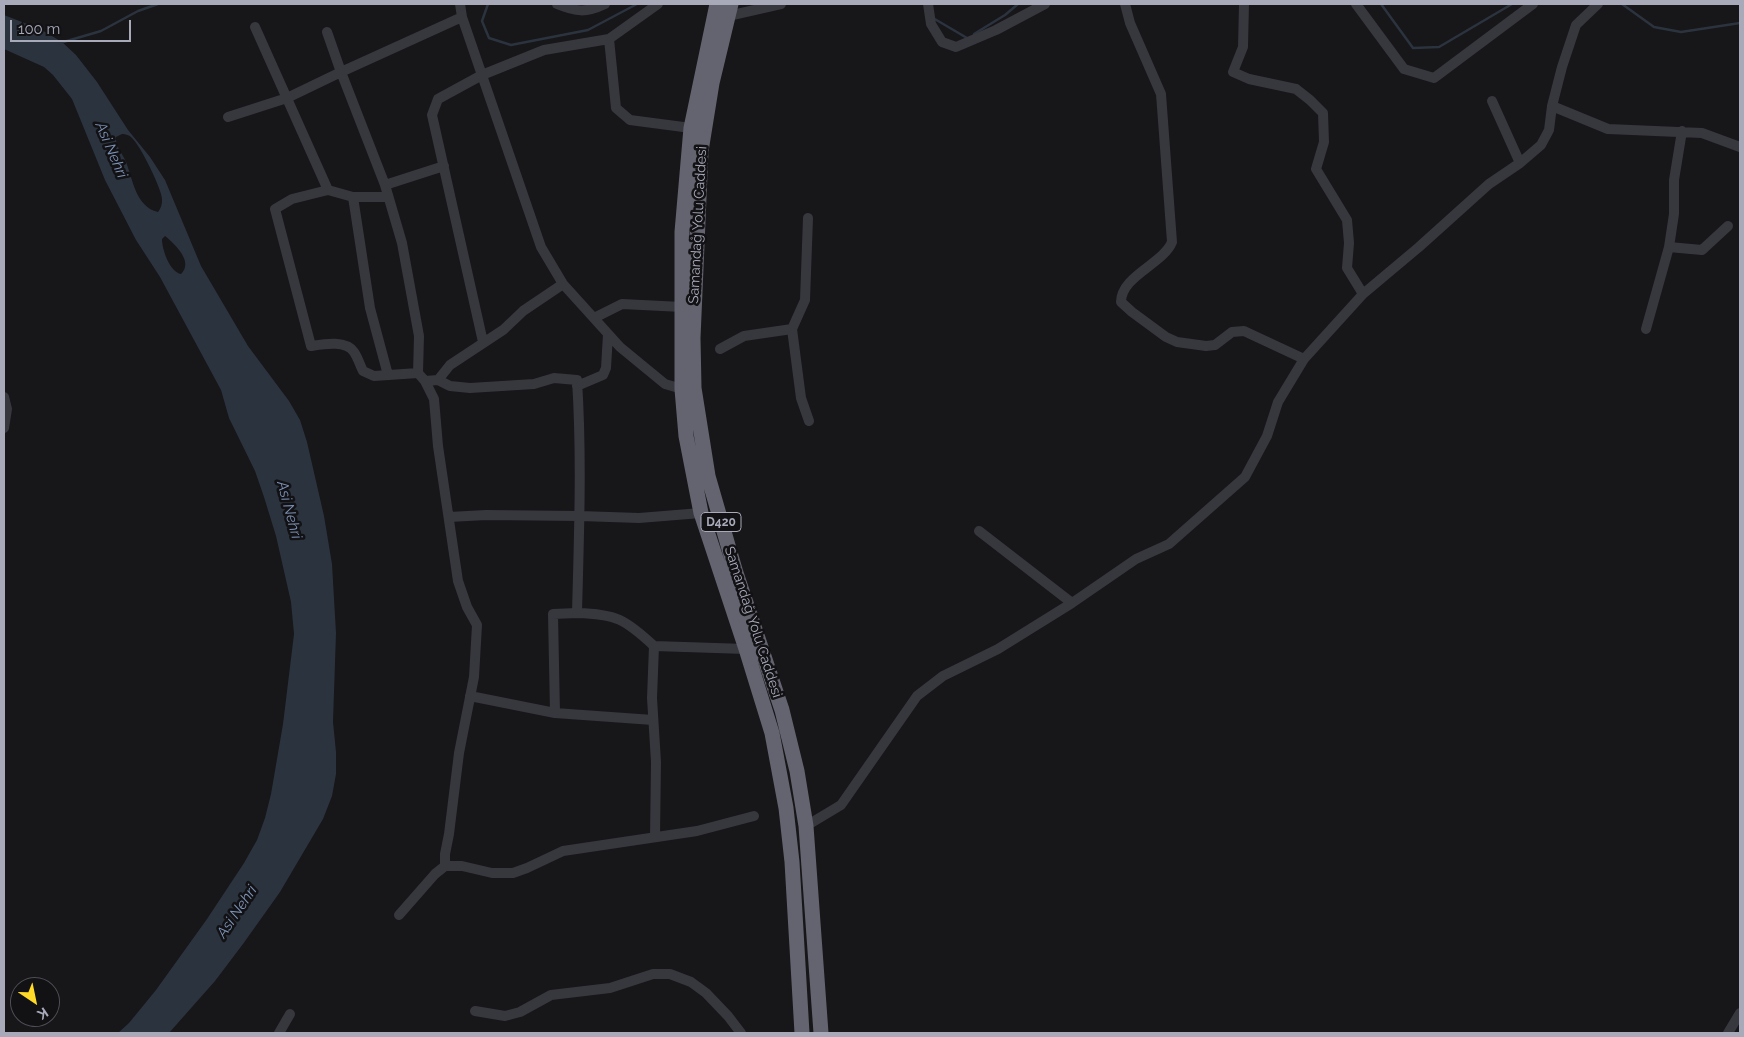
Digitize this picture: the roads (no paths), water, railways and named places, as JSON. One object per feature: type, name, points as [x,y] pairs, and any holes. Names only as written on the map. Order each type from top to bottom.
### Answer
[{"type":"highway","name":"Samandağ Yolu Caddesi","points":[[717,4],[691,128],[682,232],[682,307],[688,388],[708,476],[736,573],[782,710],[798,771],[806,826],[820,1033]]},
{"type":"highway","name":"Samandağ Yolu Caddesi","points":[[730,10],[712,83],[701,151],[693,338],[686,436],[701,513],[772,733],[786,808],[792,862],[802,1033]]},
{"type":"street","points":[[460,4],[462,17],[541,247],[563,284],[620,347],[664,384],[688,388]]},
{"type":"street","points":[[557,4],[580,12],[596,9],[605,4]]},
{"type":"street","points":[[483,342],[432,115],[438,99],[482,75],[544,50],[609,39],[658,4]]},
{"type":"street","points":[[730,10],[781,4]]},
{"type":"street","points":[[928,4],[931,24],[942,42],[956,47],[996,30],[1045,4]]},
{"type":"street","points":[[1125,4],[1130,23],[1161,94],[1172,242],[1169,251],[1123,290],[1121,302],[1159,332],[1177,342],[1206,346],[1214,345],[1232,332],[1244,331],[1304,359]]},
{"type":"street","points":[[1244,4],[1244,47],[1233,72],[1248,79],[1296,89],[1323,113],[1324,142],[1316,168],[1347,220],[1350,243],[1347,268],[1363,294]]},
{"type":"street","points":[[1356,4],[1404,69],[1434,78],[1533,4]]},
{"type":"street","points":[[806,826],[841,805],[917,696],[944,676],[998,649],[1072,604],[1136,559],[1169,544],[1245,477],[1267,436],[1278,402],[1304,359],[1363,294],[1489,184],[1520,163],[1540,145],[1549,130],[1552,106],[1562,67],[1576,25],[1592,5]]},
{"type":"street","points":[[228,117],[287,98],[462,17]]},
{"type":"street","points":[[255,27],[328,190]]},
{"type":"street","points":[[327,32],[384,185],[402,243],[419,336],[418,373],[434,399],[438,446],[458,581],[467,607],[478,625],[475,669],[459,753],[445,866]]},
{"type":"street","points":[[609,39],[616,108],[630,120],[691,128]]},
{"type":"street","points":[[1492,101],[1520,163]]},
{"type":"street","points":[[1552,106],[1608,128],[1702,133],[1740,147]]},
{"type":"street","points":[[1646,329],[1669,247],[1674,214],[1674,180],[1682,132]]},
{"type":"street","points":[[384,185],[444,166]]},
{"type":"street","points":[[388,197],[352,197],[328,190],[292,199],[275,209],[311,346],[326,344],[347,345],[354,351],[363,371],[374,376],[418,373]]},
{"type":"street","points":[[352,197],[370,308],[388,374]]},
{"type":"street","points":[[808,218],[805,300],[792,329],[801,398],[809,421]]},
{"type":"street","points":[[1669,247],[1702,250],[1728,226]]},
{"type":"street","points":[[438,380],[450,365],[503,330],[523,311],[563,284]]},
{"type":"street","points":[[594,318],[622,304],[682,307]]},
{"type":"street","points":[[720,349],[744,336],[792,329]]},
{"type":"street","points":[[577,386],[603,375],[606,368],[608,334]]},
{"type":"street","points":[[425,382],[438,380],[450,386],[470,388],[534,384],[554,378],[577,380],[580,423],[577,613]]},
{"type":"street","points":[[4,397],[6,409],[4,428]]},
{"type":"street","points":[[450,517],[486,515],[639,518],[701,513]]},
{"type":"street","points":[[979,531],[1072,604]]},
{"type":"street","points":[[555,713],[553,614],[603,614],[623,621],[654,646],[746,648]]},
{"type":"street","points":[[654,646],[652,698],[656,762],[656,837]]},
{"type":"street","points":[[470,696],[555,713],[653,720]]},
{"type":"street","points":[[399,914],[434,874],[445,866],[462,866],[492,873],[513,873],[563,851],[697,831],[754,816]]},
{"type":"street","points":[[475,1011],[505,1016],[520,1012],[551,995],[610,988],[653,974],[670,974],[691,982],[706,993],[742,1033]]},
{"type":"street","points":[[1728,1033],[1740,1013]]},
{"type":"street","points":[[279,1033],[290,1014]]},
{"type":"water","name":"Asi Nehri","points":[[4,15],[40,29],[62,42],[76,55],[97,82],[128,130],[150,157],[165,180],[201,266],[248,346],[289,401],[300,420],[324,516],[332,564],[336,633],[333,722],[336,774],[332,796],[323,819],[280,892],[215,981],[169,1033],[118,1033],[129,1023],[156,990],[207,919],[257,840],[271,794],[283,724],[294,634],[291,602],[276,536],[264,497],[255,471],[229,418],[221,390],[160,277],[136,240],[105,180],[72,99],[53,75],[44,67],[4,49]],"holes":[[[122,134],[130,136],[136,142],[153,173],[162,197],[158,212],[145,205],[136,192],[126,162],[117,144],[116,137]],[[165,236],[182,253],[185,264],[181,274],[173,269],[167,260],[162,244],[162,239]]]},
{"type":"waterway","points":[[60,43],[101,31],[138,11],[158,4]]},
{"type":"waterway","points":[[488,4],[482,21],[489,38],[511,45],[588,30],[637,4]]},
{"type":"waterway","points":[[974,34],[1005,15],[1018,4]]},
{"type":"waterway","points":[[1381,4],[1413,48],[1439,47],[1512,4]]},
{"type":"waterway","points":[[1622,4],[1654,27],[1681,32],[1740,23]]},
{"type":"waterway","points":[[933,18],[967,38]]}]
